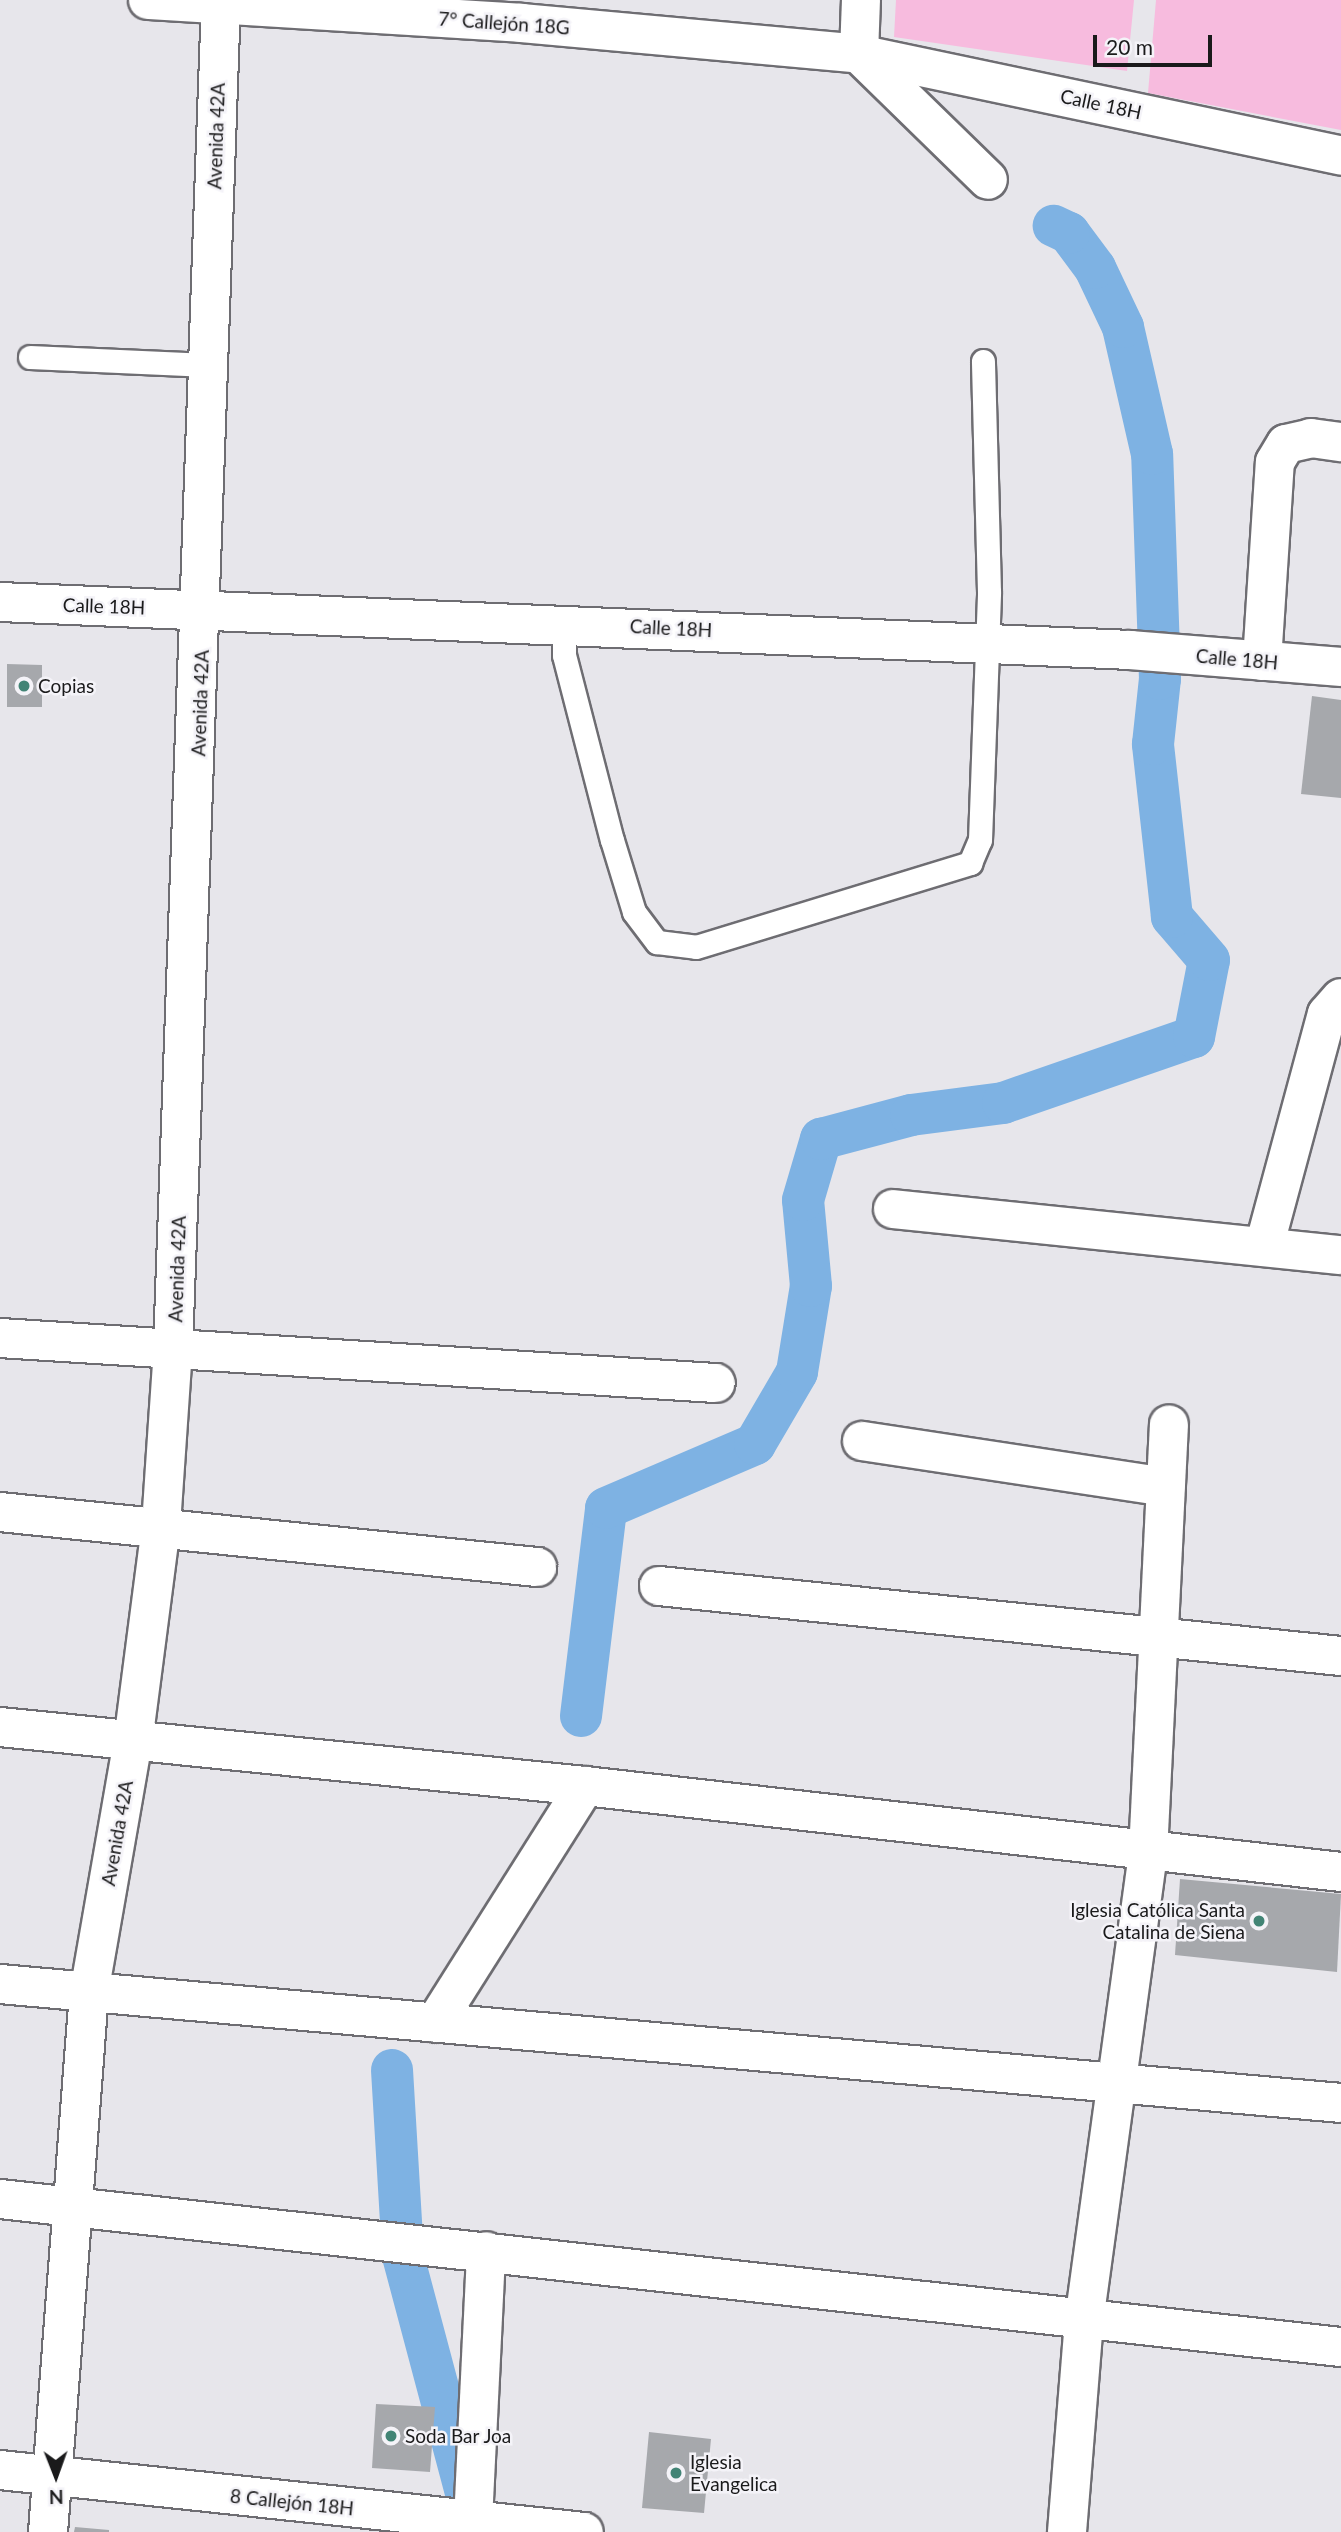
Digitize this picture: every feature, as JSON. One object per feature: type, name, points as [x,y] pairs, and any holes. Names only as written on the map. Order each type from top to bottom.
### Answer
[{"type":"street","name":"7° Callejón 18G","points":[[148,0],[522,11],[859,54]]},
{"type":"street","points":[[861,0],[859,54],[988,180]]},
{"type":"street","name":"Avenida 42A","points":[[48,2532],[89,1993],[133,1742],[161,1525],[173,1349],[204,610],[208,365],[221,2]]},
{"type":"street","name":"Calle 18H","points":[[859,54],[1341,156]]},
{"type":"street","points":[[1262,661],[1275,462],[1286,444],[1311,438],[1341,442]]},
{"type":"street","name":"Calle 18H","points":[[0,602],[564,623],[987,644],[1341,667]]},
{"type":"street","points":[[1264,1247],[1327,1014],[1341,999]]},
{"type":"street","points":[[893,1209],[1341,1255]]},
{"type":"street","points":[[0,1338],[716,1383]]},
{"type":"street","points":[[1067,2532],[1084,2321],[1119,2084],[1148,1853],[1169,1425]]},
{"type":"street","points":[[862,1441],[1166,1487]]},
{"type":"street","points":[[0,1512],[161,1525],[537,1567]]},
{"type":"street","points":[[659,1586],[1341,1656]]},
{"type":"street","points":[[0,1727],[585,1786],[1148,1853],[1341,1872]]},
{"type":"street","points":[[435,2023],[585,1786]]},
{"type":"street","points":[[0,1984],[1341,2103]]},
{"type":"street","points":[[0,2199],[74,2204],[1084,2321],[1341,2347]]},
{"type":"street","points":[[473,2521],[486,2251]]},
{"type":"street","name":"8 Callejón 18H","points":[[0,2470],[584,2532]]},
{"type":"lane","points":[[30,357],[208,365]]},
{"type":"lane","points":[[564,623],[564,655],[634,912],[657,943],[696,947],[970,863],[980,840],[987,644],[983,361]]},
{"type":"shaded area","points":[[896,0],[1134,0],[1127,71],[894,37]]},
{"type":"shaded area","points":[[1156,0],[1341,0],[1341,130],[1148,93]]},
{"type":"building","name":"Copias","points":[[7,664],[42,665],[42,707],[7,707]]},
{"type":"building","points":[[1312,696],[1341,700],[1341,798],[1301,794]]},
{"type":"building","name":"Iglesia Católica Santa Catalina de Siena","points":[[1180,1879],[1341,1894],[1337,1972],[1175,1955]]},
{"type":"building","points":[[376,2404],[435,2407],[430,2472],[372,2468]]},
{"type":"building","name":"Iglesia Evangelica","points":[[649,2432],[711,2439],[704,2513],[642,2508]]},
{"type":"building","points":[[75,2527],[109,2530],[109,2532],[74,2532]]},
{"type":"waterway","points":[[581,1716],[606,1508],[755,1444],[797,1372],[811,1286],[803,1200],[821,1139],[911,1115],[1003,1103],[1194,1037],[1209,960],[1172,917],[1153,744],[1160,679],[1152,454],[1123,327],[1095,268],[1069,233],[1054,226]]},
{"type":"waterway","points":[[392,2070],[403,2256],[470,2507]]},
{"type":"place","name":"Copias","points":[[24,686]]},
{"type":"place","name":"Iglesia Católica Santa Catalina de Siena","points":[[1259,1921]]},
{"type":"place","name":"Soda Bar Joa","points":[[391,2436]]},
{"type":"place","name":"Iglesia Evangelica","points":[[676,2473]]}]
